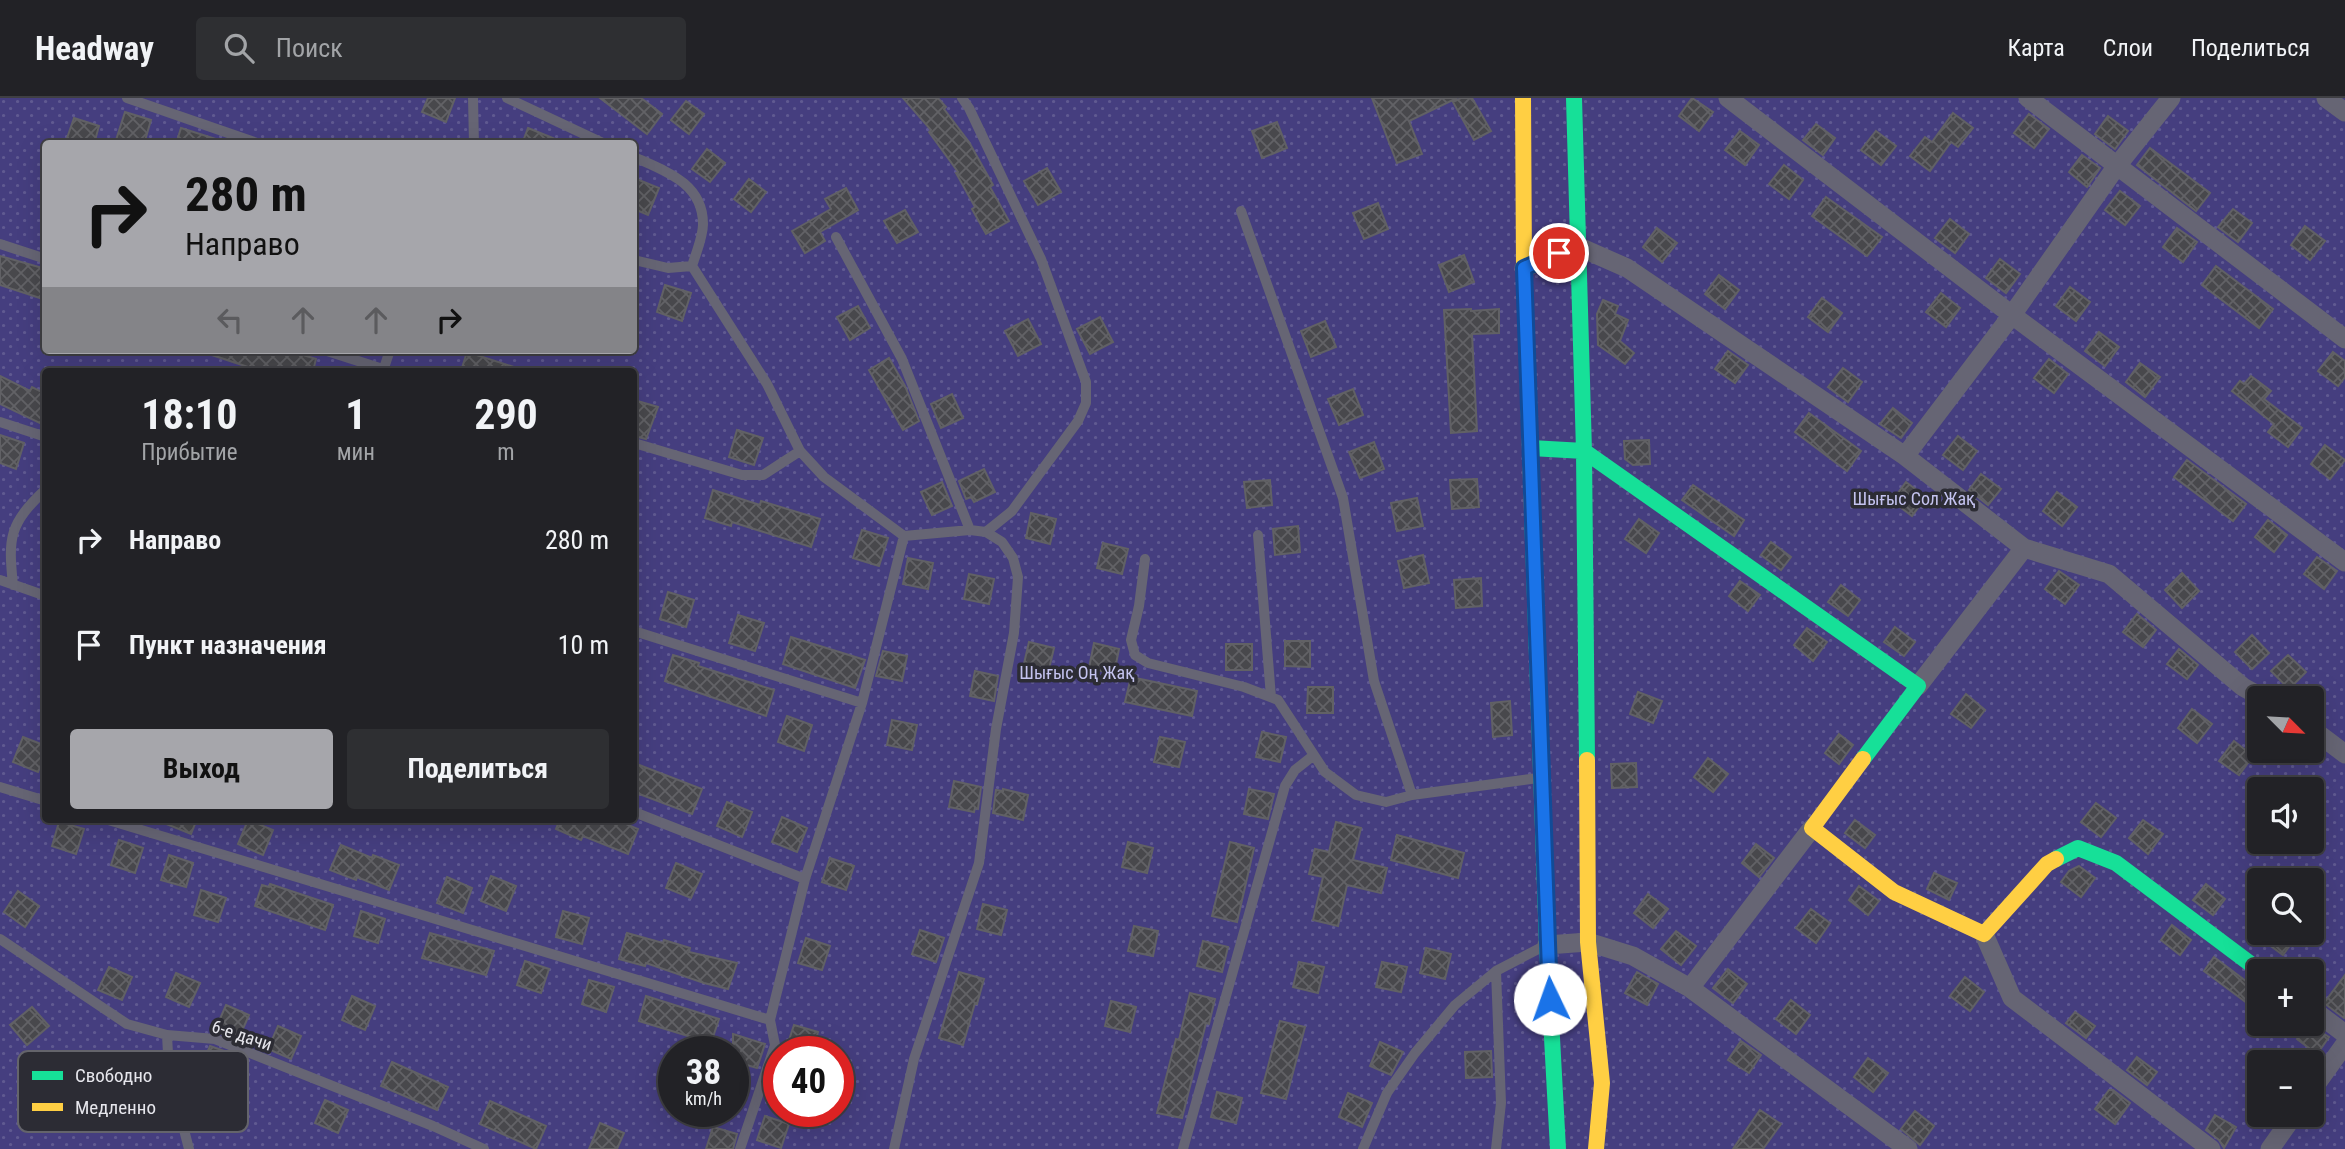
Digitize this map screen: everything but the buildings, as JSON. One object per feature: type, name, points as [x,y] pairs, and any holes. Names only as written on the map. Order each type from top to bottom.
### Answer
[{"type":"street","points":[[1523,98],[1524,268],[1548,945],[1558,1149]]},
{"type":"street","points":[[1574,98],[1584,451],[1588,942],[1602,1083],[1596,1149]]},
{"type":"street","points":[[1728,98],[2012,316],[2345,562]]},
{"type":"street","points":[[2028,98],[2345,339]]},
{"type":"street","points":[[1905,456],[2012,316],[2116,167],[2171,98]]},
{"type":"street","points":[[2326,98],[2345,112]]},
{"type":"street","points":[[1524,268],[1577,246],[1628,268],[1905,456],[2024,548],[2109,574],[2247,689]]},
{"type":"street","points":[[1531,447],[1584,451],[1918,686]]},
{"type":"street","points":[[1690,988],[2024,548]]},
{"type":"street","points":[[2324,738],[2345,754]]},
{"type":"street","points":[[1812,828],[1894,892],[1984,934],[2012,998],[2211,1149]]},
{"type":"street","points":[[1984,934],[2047,864],[2078,848],[2116,863],[2247,961]]},
{"type":"street","points":[[1548,945],[1588,942],[1633,957],[1690,988],[1908,1149]]},
{"type":"street","points":[[2324,1018],[2345,1034]]},
{"type":"street","points":[[2324,1073],[2345,1044]]},
{"type":"street","points":[[2270,1149],[2286,1127]]},
{"type":"lane","points":[[127,98],[248,140]]},
{"type":"lane","points":[[473,98],[474,140]]},
{"type":"lane","points":[[507,98],[596,140]]},
{"type":"lane","points":[[961,98],[969,108],[1023,216],[1086,382],[1086,403],[1078,422],[1012,511],[986,532]]},
{"type":"lane","points":[[637,158],[680,178],[701,203],[703,226],[692,266],[767,384],[800,451],[824,477],[904,536],[970,530],[986,532],[1002,542],[1013,558],[1018,577],[1014,633],[996,729],[979,863],[915,1059],[894,1149]]},
{"type":"lane","points":[[1241,211],[1343,498],[1374,681],[1412,795]]},
{"type":"lane","points":[[836,237],[902,359],[970,530]]},
{"type":"lane","points":[[0,244],[42,258]]},
{"type":"lane","points":[[637,261],[668,268],[692,266]]},
{"type":"lane","points":[[336,354],[379,368]]},
{"type":"lane","points":[[0,422],[42,436]]},
{"type":"lane","points":[[637,444],[742,475],[763,474],[800,451]]},
{"type":"lane","points":[[13,585],[9,548],[14,528],[29,504],[42,493]]},
{"type":"lane","points":[[1258,535],[1271,697]]},
{"type":"lane","points":[[740,1149],[775,1045],[770,1020],[805,879],[862,703],[904,536]]},
{"type":"lane","points":[[1145,559],[1131,640],[1135,655],[1148,663],[1244,687],[1278,700],[1325,772],[1356,794],[1386,802],[1412,795],[1542,778]]},
{"type":"lane","points":[[0,580],[42,595]]},
{"type":"lane","points":[[637,632],[862,703]]},
{"type":"lane","points":[[1183,1149],[1285,786],[1295,770],[1314,755]]},
{"type":"lane","points":[[0,788],[42,800]]},
{"type":"lane","points":[[637,813],[805,879]]},
{"type":"lane","points":[[118,823],[770,1020]]},
{"type":"lane","name":"6-е дачи","points":[[0,939],[127,1024],[167,1035],[215,1039],[245,1051]]},
{"type":"lane","points":[[1363,1149],[1387,1093],[1455,1005],[1496,971],[1548,945]]},
{"type":"lane","points":[[1496,971],[1501,1103],[1496,1149]]},
{"type":"lane","points":[[167,1035],[168,1051]]},
{"type":"lane","name":"6-е дачи","points":[[248,1052],[484,1149]]},
{"type":"lane","points":[[185,1132],[189,1149]]},
{"type":"green space","points":[[0,98],[2345,98],[2345,1149],[0,1149]]},
{"type":"traffic: fast","points":[[1574,98],[1584,451],[1587,760]]},
{"type":"traffic: fast","points":[[1531,448],[1584,451],[1918,686],[1863,759]]},
{"type":"traffic: fast","points":[[1532,512],[1547,945],[1558,1149]]},
{"type":"traffic: fast","points":[[2056,859],[2078,848],[2116,863],[2247,961]]},
{"type":"traffic: slow","points":[[1523,98],[1524,268],[1532,512]]},
{"type":"traffic: slow","points":[[1863,759],[1812,828],[1894,892],[1984,934],[2047,864],[2056,859]]},
{"type":"traffic: slow","points":[[1587,760],[1588,942],[1602,1083],[1596,1149]]},
{"type":"route","points":[[1550,999],[1524,268],[1559,253]]},
{"type":"park label","name":"Шығыс Сол Жақ","points":[[1914,498]]},
{"type":"park label","name":"Шығыс Оң Жақ","points":[[1077,672]]}]
